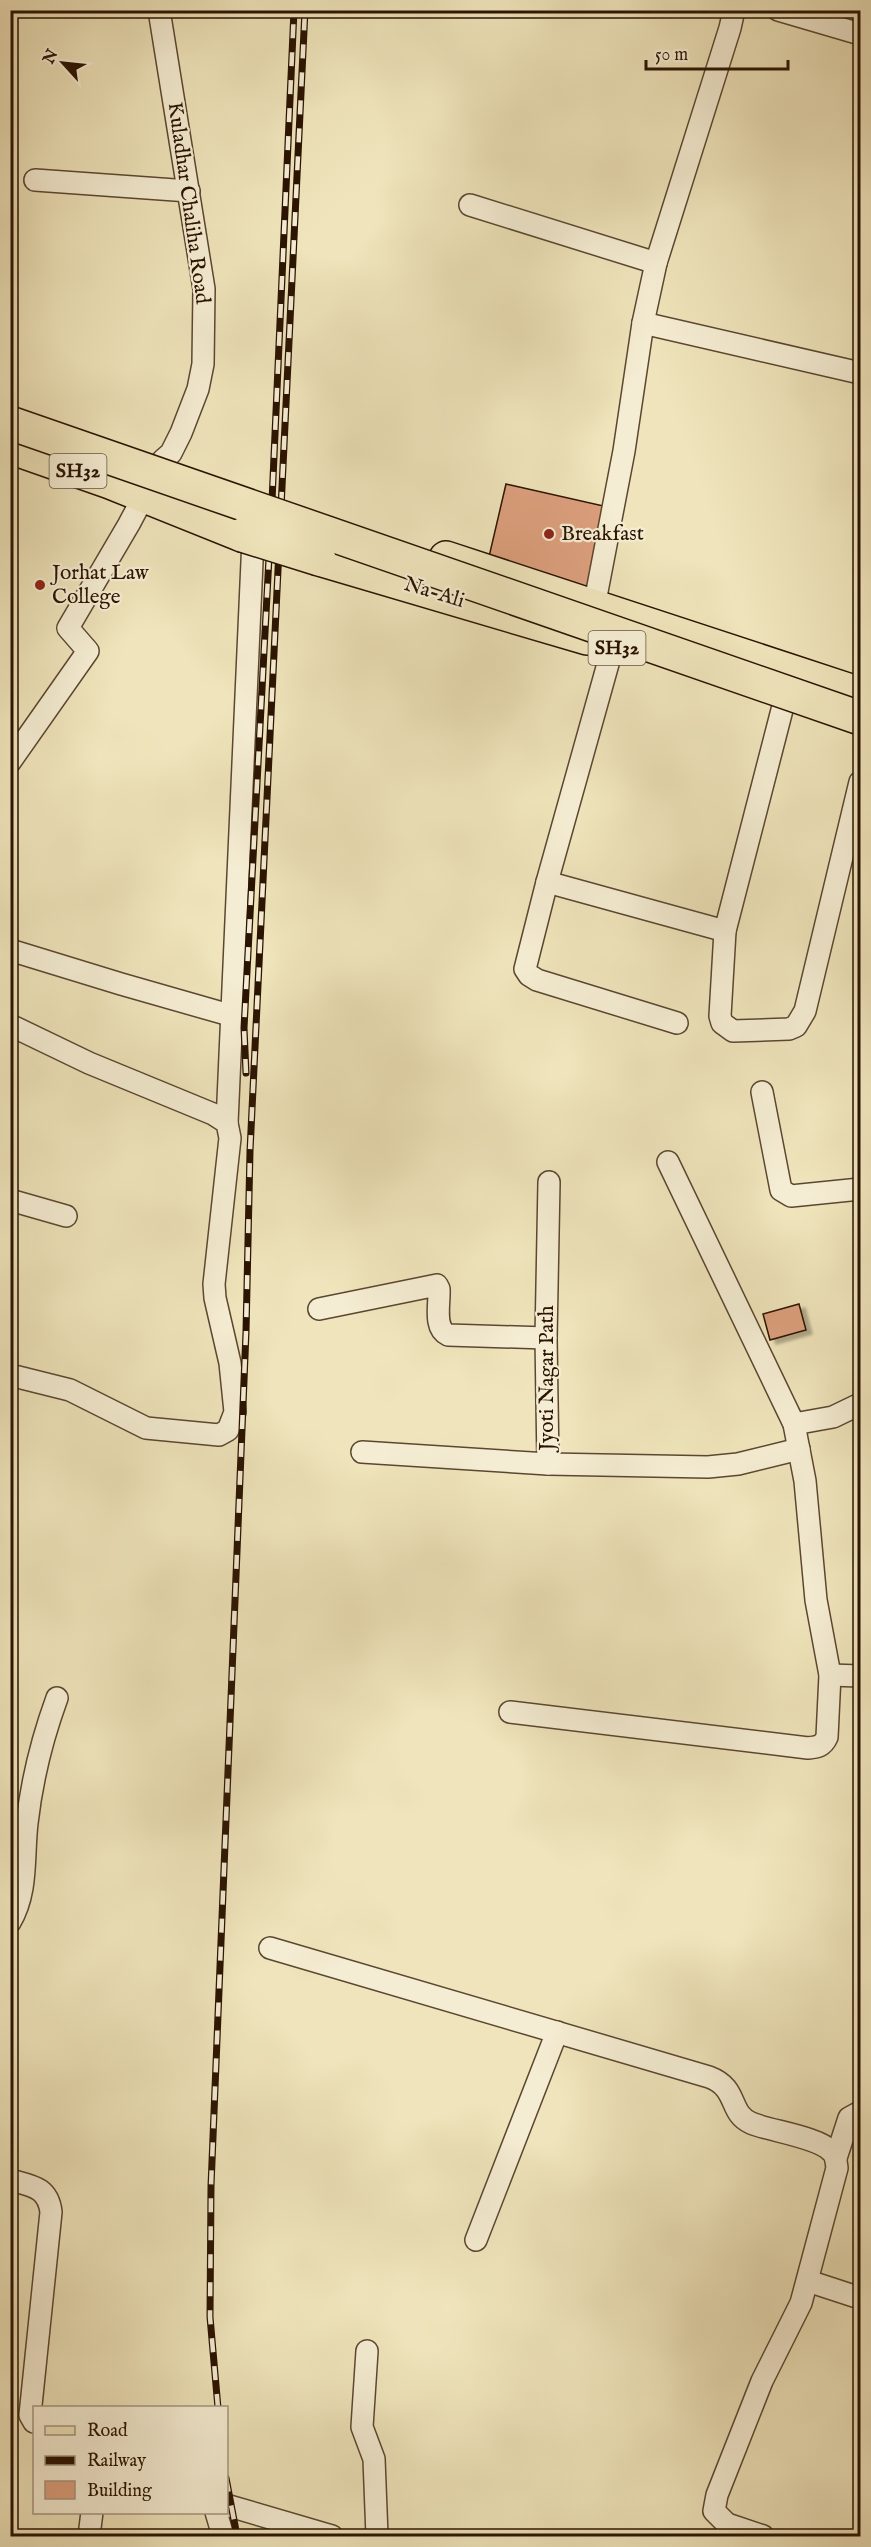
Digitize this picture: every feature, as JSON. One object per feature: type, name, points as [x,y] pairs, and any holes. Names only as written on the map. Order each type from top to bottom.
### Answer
[{"type":"main road","points":[[10,411],[163,460],[215,482],[254,495],[861,694]]},
{"type":"main road","points":[[10,423],[861,718]]},
{"type":"main road","name":"Na-Ali","points":[[10,447],[110,482],[247,537],[613,646],[861,733]]},
{"type":"street","name":"Kuladhar Chaliha Road","points":[[10,762],[88,651],[68,628],[163,460],[171,453],[198,389],[203,364],[204,289],[159,10]]},
{"type":"street","points":[[594,607],[624,452],[643,323],[656,263],[734,10]]},
{"type":"street","points":[[778,10],[861,34]]},
{"type":"street","points":[[35,180],[189,191]]},
{"type":"street","points":[[470,205],[656,263]]},
{"type":"street","points":[[643,323],[861,373]]},
{"type":"street","points":[[10,1375],[70,1390],[146,1428],[219,1435],[228,1430],[235,1412],[231,1373],[214,1284],[230,1138],[227,1123],[233,1016],[247,537]]},
{"type":"street","points":[[613,646],[525,969],[529,975],[677,1023]]},
{"type":"street","points":[[783,706],[725,931],[720,1016],[722,1023],[733,1031],[789,1029],[796,1026],[805,1011],[861,782]]},
{"type":"street","points":[[547,882],[725,931]]},
{"type":"street","points":[[10,950],[233,1016]]},
{"type":"street","points":[[10,1025],[89,1063],[213,1114],[227,1123]]},
{"type":"street","points":[[762,1092],[781,1190],[791,1196],[861,1189]]},
{"type":"street","points":[[510,1712],[808,1748],[818,1747],[827,1737],[830,1675],[813,1578],[805,1481],[794,1424],[668,1162]]},
{"type":"street","name":"Jyoti Nagar Path","points":[[549,1182],[546,1338],[548,1464],[708,1467],[738,1464],[799,1449]]},
{"type":"street","points":[[10,1200],[66,1215]]},
{"type":"street","points":[[319,1310],[432,1284],[437,1285],[439,1289],[439,1324],[444,1333],[448,1335],[546,1338]]},
{"type":"street","points":[[794,1424],[833,1417],[861,1404]]},
{"type":"street","points":[[362,1452],[548,1464]]},
{"type":"street","points":[[830,1675],[861,1676]]},
{"type":"street","points":[[10,1922],[22,1895],[26,1826],[38,1754],[57,1698]]},
{"type":"street","points":[[270,1948],[718,2081],[730,2092],[739,2114],[744,2119],[824,2146],[836,2158]]},
{"type":"street","points":[[476,2240],[557,2032]]},
{"type":"street","points":[[763,2536],[728,2524],[714,2511],[715,2503],[762,2381],[801,2303],[837,2168],[836,2158],[849,2118],[861,2112]]},
{"type":"street","points":[[10,2180],[42,2191],[50,2199],[51,2212],[25,2416]]},
{"type":"street","points":[[808,2281],[861,2298]]},
{"type":"street","points":[[368,2350],[362,2427],[374,2459],[377,2536]]},
{"type":"street","points":[[228,2506],[332,2536]]},
{"type":"street","points":[[89,2536],[92,2514]]},
{"type":"street","points":[[217,2514],[223,2536]]},
{"type":"building","name":"Breakfast","points":[[506,484],[608,507],[591,597],[488,561]]},
{"type":"building","points":[[799,1304],[806,1330],[770,1340],[763,1314]]},
{"type":"railway","points":[[246,1073],[244,1028],[272,501],[294,10]]},
{"type":"railway","points":[[218,2406],[210,2317],[211,2186],[246,1332],[250,1151],[305,10]]},
{"type":"railway","points":[[228,2489],[237,2536]]},
{"type":"place","name":"Breakfast","points":[[549,534]]},
{"type":"place","name":"Jorhat Law College","points":[[40,585]]}]
